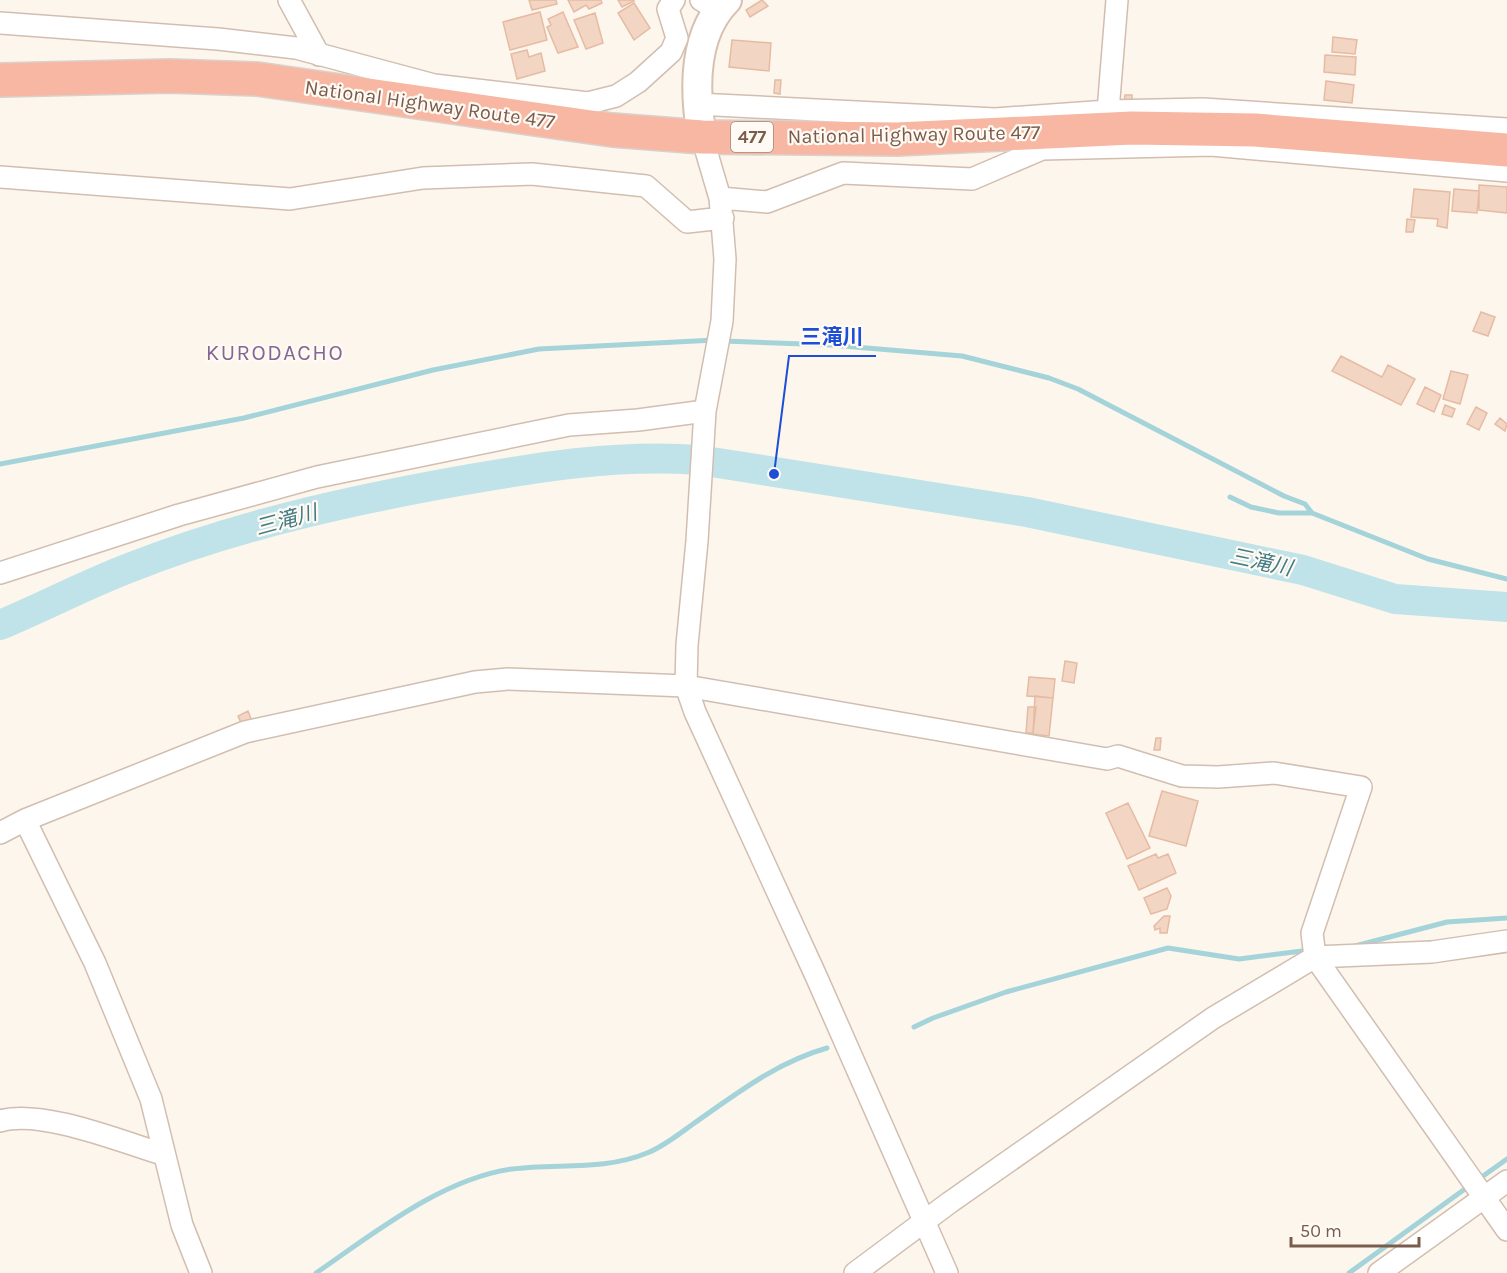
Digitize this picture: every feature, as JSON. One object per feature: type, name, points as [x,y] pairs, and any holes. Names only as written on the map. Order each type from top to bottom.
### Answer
[{"type":"highway","name":"National Highway Route 477","points":[[0,80],[170,76],[257,78],[612,130],[702,137],[897,139],[1132,128],[1255,130],[1507,150]]},
{"type":"street","points":[[289,0],[319,55]]},
{"type":"street","points":[[0,23],[218,39],[296,48],[434,84],[588,103],[624,91],[638,82],[671,52],[677,38],[668,9],[674,0]]},
{"type":"street","points":[[1108,111],[1117,0]]},
{"type":"street","points":[[715,3],[699,56],[696,104],[702,137],[721,208],[725,259],[722,321],[705,414],[697,541],[687,645],[686,686],[695,712],[840,1030],[947,1273]]},
{"type":"street","points":[[696,104],[995,119],[1108,111],[1203,109],[1507,129]]},
{"type":"street","points":[[0,177],[290,199],[423,178],[532,174],[646,186],[687,222],[721,208],[767,202],[843,173],[972,179],[1042,149],[1210,145],[1507,171]]},
{"type":"street","points":[[0,573],[179,515],[317,477],[568,424],[705,414]]},
{"type":"street","points":[[0,833],[25,820],[245,732],[464,684],[508,680],[686,686],[1107,759],[1118,756],[1182,776],[1218,777],[1274,773],[1361,787],[1314,950]]},
{"type":"street","points":[[25,820],[95,963],[151,1099],[162,1154],[182,1225],[201,1273]]},
{"type":"street","points":[[855,1273],[923,1221],[1314,950],[1432,952],[1507,941]]},
{"type":"street","points":[[1314,950],[1507,1230]]},
{"type":"street","points":[[0,1121],[13,1117],[37,1118],[162,1154]]},
{"type":"street","points":[[1379,1273],[1483,1194],[1507,1181]]},
{"type":"building","points":[[529,0],[556,0],[557,4],[532,10]]},
{"type":"building","points":[[568,0],[601,0],[602,3],[589,9],[586,5],[574,12]]},
{"type":"building","points":[[618,0],[633,0],[634,1],[622,7]]},
{"type":"building","points":[[762,0],[768,6],[750,17],[746,10]]},
{"type":"building","points":[[634,3],[650,28],[634,40],[618,13]]},
{"type":"building","points":[[540,12],[547,40],[510,50],[503,22]]},
{"type":"building","points":[[563,12],[578,47],[558,53],[547,27],[551,25],[548,19]]},
{"type":"building","points":[[595,13],[603,43],[586,49],[574,20]]},
{"type":"building","points":[[1333,37],[1357,40],[1355,54],[1332,52]]},
{"type":"building","points":[[732,40],[771,43],[769,71],[729,67]]},
{"type":"building","points":[[527,50],[529,57],[541,53],[545,71],[517,79],[511,54]]},
{"type":"building","points":[[1325,55],[1356,57],[1355,75],[1324,72]]},
{"type":"building","points":[[775,80],[781,80],[780,94],[774,93]]},
{"type":"building","points":[[1326,81],[1354,85],[1352,103],[1324,100]]},
{"type":"building","points":[[1125,95],[1132,95],[1132,103],[1124,103]]},
{"type":"building","points":[[1479,185],[1507,187],[1507,213],[1479,210]]},
{"type":"building","points":[[1414,189],[1450,192],[1447,228],[1437,226],[1438,219],[1411,217]]},
{"type":"building","points":[[1454,189],[1479,191],[1477,213],[1452,211]]},
{"type":"building","points":[[1407,219],[1415,220],[1413,232],[1406,232]]},
{"type":"building","points":[[1481,312],[1495,317],[1488,336],[1473,331]]},
{"type":"building","points":[[1341,356],[1382,377],[1388,365],[1415,379],[1401,405],[1332,371]]},
{"type":"building","points":[[1451,371],[1468,375],[1460,404],[1443,399]]},
{"type":"building","points":[[1425,387],[1441,395],[1434,412],[1417,404]]},
{"type":"building","points":[[1445,405],[1455,409],[1452,417],[1442,414]]},
{"type":"building","points":[[1476,407],[1487,413],[1479,430],[1467,424]]},
{"type":"building","points":[[1500,418],[1507,424],[1505,431],[1495,424]]},
{"type":"building","points":[[1065,661],[1077,663],[1074,683],[1062,681]]},
{"type":"building","points":[[1029,677],[1055,679],[1053,698],[1027,696]]},
{"type":"building","points":[[1035,696],[1053,698],[1049,736],[1033,734]]},
{"type":"building","points":[[1028,707],[1036,707],[1033,733],[1026,733]]},
{"type":"building","points":[[248,711],[252,721],[242,725],[238,716]]},
{"type":"building","points":[[1156,738],[1161,738],[1160,750],[1154,750]]},
{"type":"building","points":[[1162,791],[1198,801],[1186,846],[1149,836]]},
{"type":"building","points":[[1128,803],[1150,848],[1127,859],[1106,813]]},
{"type":"building","points":[[1156,854],[1158,858],[1168,854],[1176,873],[1139,890],[1128,866]]},
{"type":"building","points":[[1167,888],[1171,896],[1167,909],[1151,914],[1144,898]]},
{"type":"building","points":[[1164,916],[1170,916],[1167,933],[1160,933],[1160,928],[1155,930],[1154,926]]},
{"type":"waterway","points":[[0,464],[244,418],[433,370],[539,349],[715,340]]},
{"type":"waterway","points":[[724,341],[831,345],[962,356],[1049,378],[1078,389],[1284,496],[1305,504],[1312,513]]},
{"type":"waterway","name":"三滝川","points":[[0,625],[169,553],[292,516],[375,497],[489,476],[578,463],[638,459],[699,460],[1027,512],[1303,570],[1395,599],[1507,607]]},
{"type":"waterway","points":[[1230,497],[1251,507],[1279,513],[1312,513],[1428,559],[1507,579]]},
{"type":"waterway","points":[[1355,946],[1447,922],[1507,918]]},
{"type":"waterway","points":[[914,1027],[1006,992],[1168,948],[1239,959],[1310,950]]},
{"type":"waterway","points":[[316,1273],[409,1210],[459,1184],[512,1169],[597,1164],[631,1159],[665,1144],[741,1090],[774,1070],[827,1048]]},
{"type":"waterway","points":[[1476,1181],[1507,1159]]},
{"type":"waterway","points":[[1349,1273],[1469,1186]]},
{"type":"place","name":"三滝川","points":[[774,474]]},
{"type":"district","name":"KURODACHO","points":[[275,352]]}]
